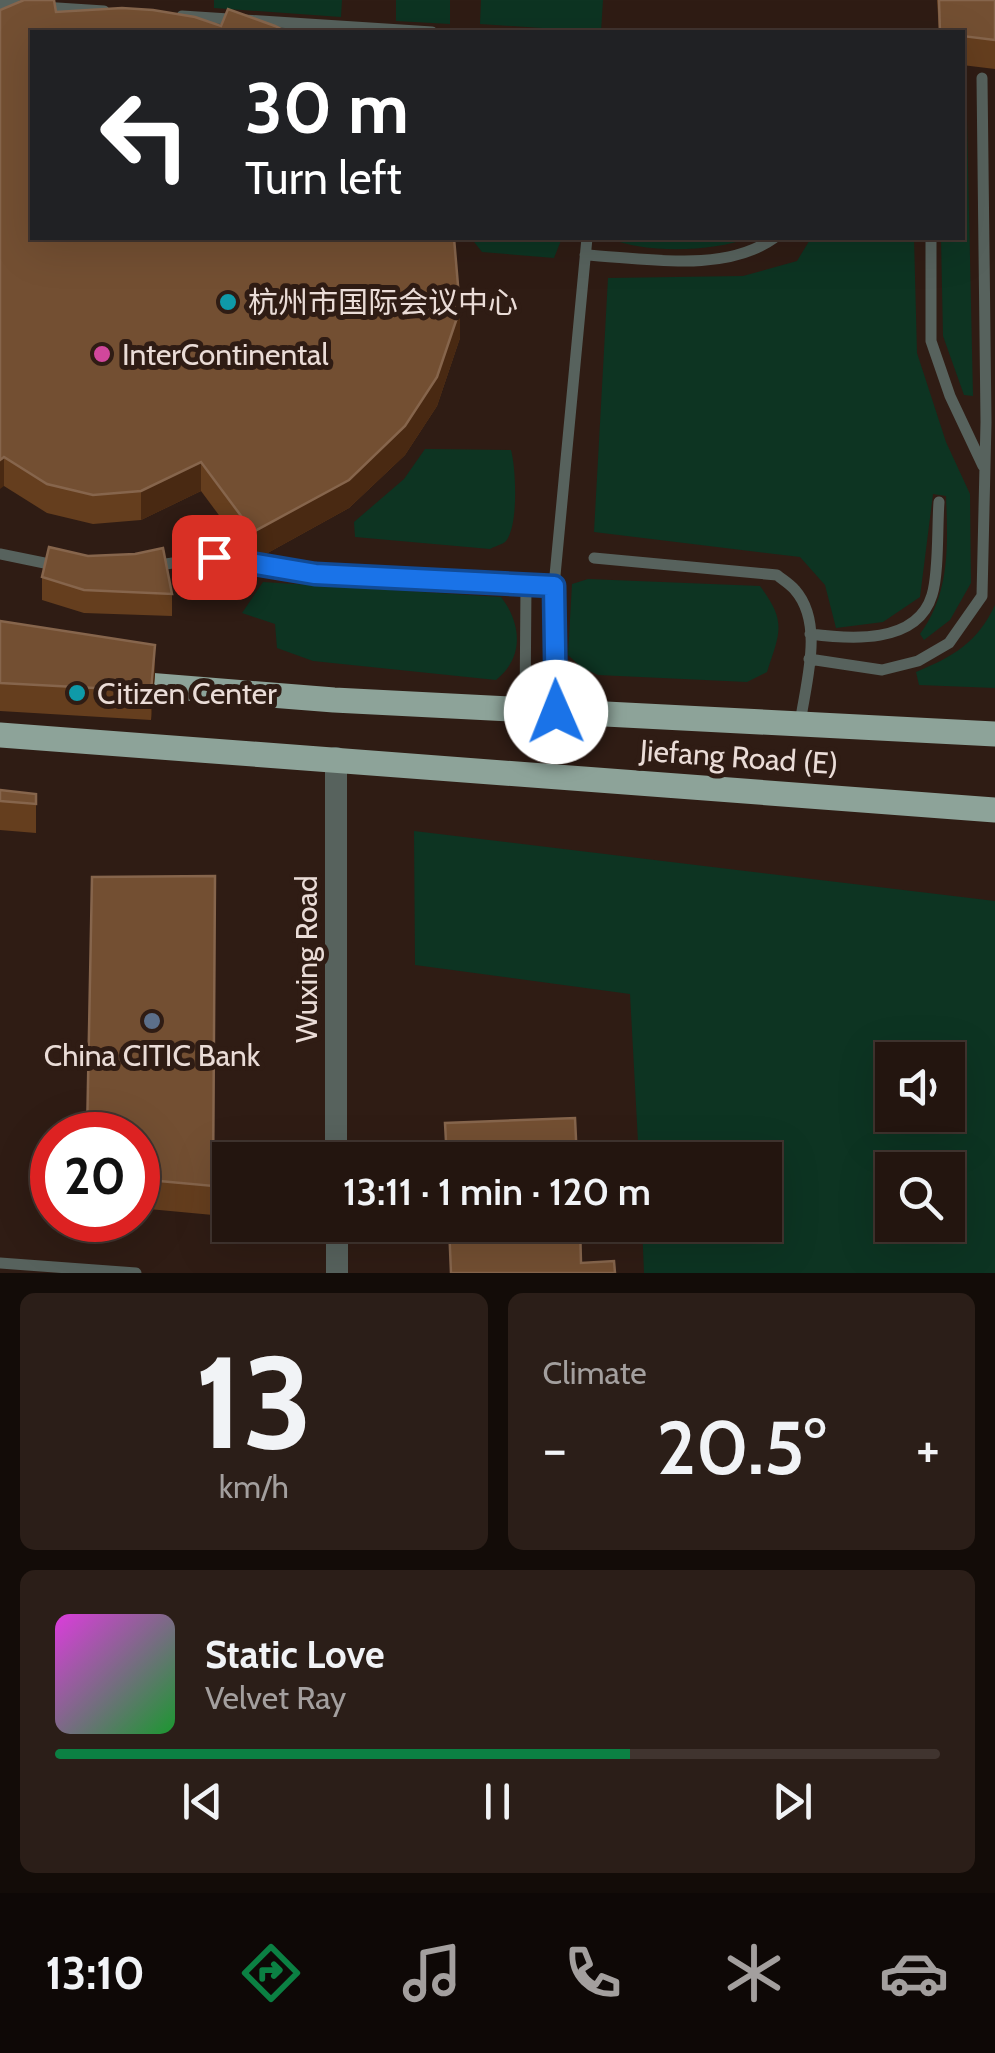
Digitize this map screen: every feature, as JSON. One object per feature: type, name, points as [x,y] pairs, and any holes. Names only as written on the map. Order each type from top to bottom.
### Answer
[{"type":"main road","name":"Jiefang Road (E)","points":[[98,681],[334,700],[995,734]]},
{"type":"main road","name":"Jiefang Road (E)","points":[[0,735],[995,810]]},
{"type":"street","name":"Wuxing Road","points":[[336,758],[336,1142]]},
{"type":"street","points":[[336,1242],[337,1273]]},
{"type":"lane","points":[[0,4],[124,12]]},
{"type":"lane","points":[[162,15],[400,30]]},
{"type":"lane","points":[[808,660],[882,670],[918,661],[949,643],[982,596],[982,78]]},
{"type":"lane","points":[[556,712],[554,586],[587,240]]},
{"type":"lane","points":[[585,255],[699,260],[761,248],[771,240]]},
{"type":"lane","points":[[931,240],[932,341],[950,396],[985,470]]},
{"type":"lane","points":[[810,634],[855,640],[887,634],[920,616],[932,596],[939,502]]},
{"type":"lane","points":[[0,554],[69,568]]},
{"type":"lane","points":[[134,568],[214,557],[315,574],[554,586]]},
{"type":"lane","points":[[594,558],[777,574],[798,592],[808,616],[810,634],[800,724]]},
{"type":"lane","points":[[525,710],[526,584]]},
{"type":"lane","points":[[0,1263],[136,1273]]},
{"type":"green space","points":[[214,0],[342,0],[341,17],[214,8]]},
{"type":"green space","points":[[396,0],[450,0],[450,24],[396,21]]},
{"type":"green space","points":[[481,0],[603,0],[601,30],[480,24]]},
{"type":"green space","points":[[966,73],[973,396],[964,395],[943,336],[941,240],[965,240]]},
{"type":"green space","points":[[473,240],[561,240],[554,258],[482,252]]},
{"type":"green space","points":[[615,240],[743,240],[679,249]]},
{"type":"green space","points":[[810,240],[914,240],[917,353],[946,442],[970,494],[971,583],[950,620],[924,640],[920,634],[937,602],[945,568],[946,496],[933,494],[920,597],[883,622],[836,628],[825,585],[800,557],[594,532],[608,278],[743,276],[797,261]]},
{"type":"green space","points":[[425,449],[511,450],[514,511],[505,542],[490,549],[355,537],[354,522],[404,479]]},
{"type":"green space","points":[[588,579],[760,586],[774,609],[779,628],[767,672],[747,682],[598,675],[581,667],[568,655],[572,584]]},
{"type":"green space","points":[[263,582],[501,597],[516,629],[512,662],[496,680],[313,661],[277,648],[275,624],[242,613]]},
{"type":"green space","points":[[995,605],[995,688],[919,685],[916,672],[963,647]]},
{"type":"green space","points":[[414,831],[995,901],[995,1273],[644,1273],[643,1242],[782,1242],[782,1142],[638,1142],[630,994],[415,965]]},
{"type":"building","name":"杭州市国际会议中心","points":[[24,0],[54,0],[56,12],[153,10],[221,26],[228,9],[283,30],[30,30],[30,240],[454,240],[460,309],[437,377],[405,426],[349,480],[253,532],[201,462],[141,491],[93,495],[47,484],[4,457],[0,460],[0,10]]},
{"type":"building","points":[[939,0],[995,0],[995,40],[965,36],[965,30],[940,30]]},
{"type":"building","points":[[49,547],[88,556],[163,548],[172,594],[84,590],[42,577]]},
{"type":"building","points":[[0,621],[155,645],[151,691],[0,683]]},
{"type":"building","points":[[0,790],[36,794],[36,804],[0,801]]},
{"type":"building","name":"China CITIC Bank","points":[[215,876],[212,1186],[160,1181],[160,1112],[87,1112],[92,877]]},
{"type":"building","points":[[575,1118],[576,1142],[446,1142],[445,1123]]},
{"type":"building","points":[[450,1242],[580,1242],[581,1263],[614,1261],[615,1273],[451,1273]]},
{"type":"place","name":"杭州市国际会议中心","points":[[228,302]]},
{"type":"place","name":"InterContinental","points":[[102,354]]},
{"type":"place","name":"Citizen Center","points":[[77,693]]},
{"type":"place","name":"China CITIC Bank","points":[[152,1021]]},
{"type":"route","points":[[214,557],[315,574],[554,586],[556,712]]}]
